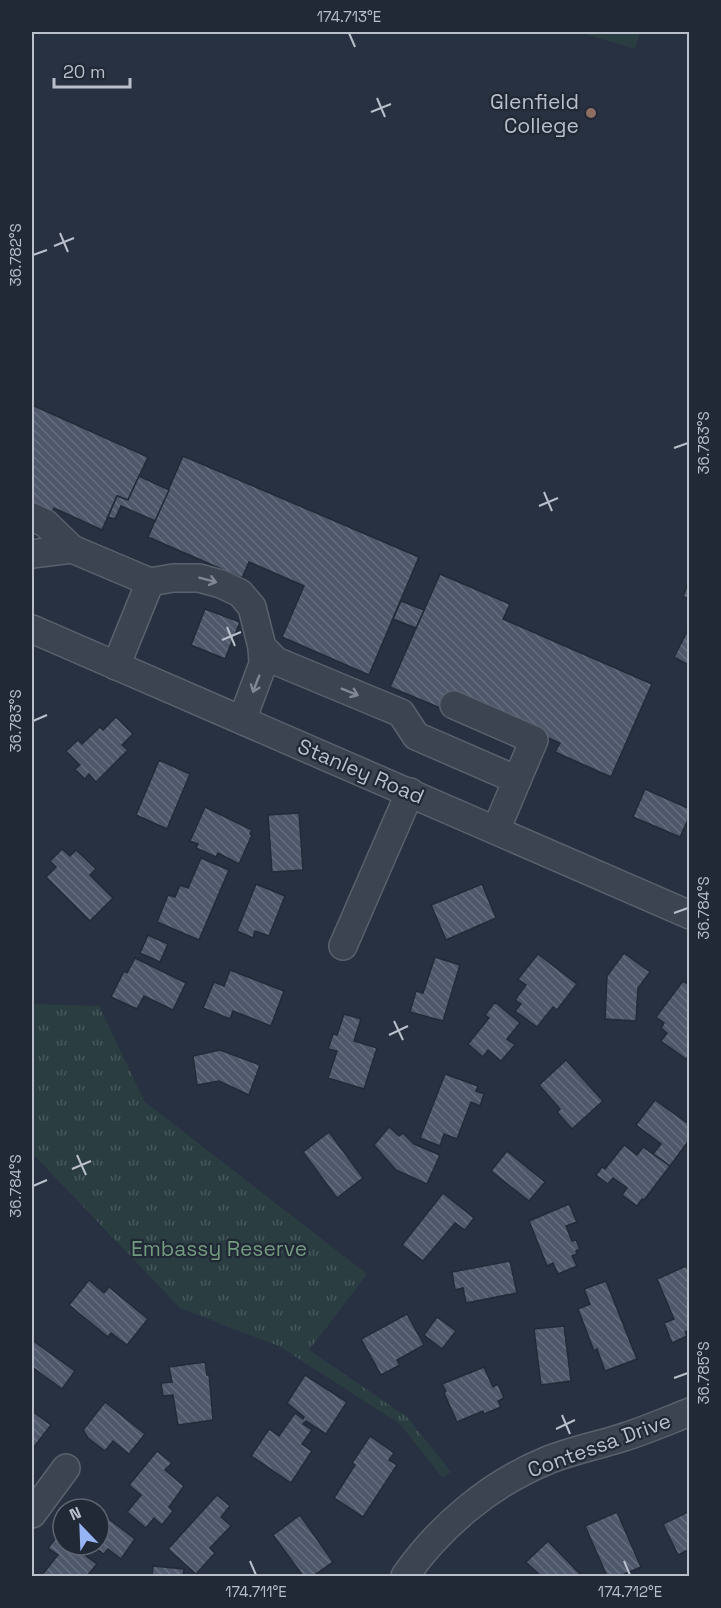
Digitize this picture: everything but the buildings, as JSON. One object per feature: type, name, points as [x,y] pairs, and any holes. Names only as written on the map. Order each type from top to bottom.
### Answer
[{"type":"street","points":[[32,517],[45,523],[72,549],[150,582],[173,578],[198,578],[221,584],[240,593],[252,607],[262,646],[263,664],[242,720]]},
{"type":"street","points":[[32,554],[72,549]]},
{"type":"street","points":[[116,666],[150,582]]},
{"type":"street","name":"Stanley Road","points":[[32,629],[690,915]]},
{"type":"street","points":[[262,646],[276,661],[401,713],[416,736],[517,780]]},
{"type":"street","points":[[453,705],[534,740],[496,830]]},
{"type":"street","points":[[343,946],[410,792]]},
{"type":"street","name":"Contessa Drive","points":[[405,1576],[448,1527],[472,1505],[513,1477],[546,1461],[621,1438],[690,1412]]},
{"type":"street","points":[[32,1514],[66,1468]]},
{"type":"green space","points":[[578,32],[640,32],[635,49]]},
{"type":"green space","name":"Embassy Reserve","points":[[32,1004],[99,1006],[145,1102],[367,1274],[309,1350],[407,1417],[451,1472],[442,1477],[400,1424],[279,1346],[180,1308],[32,1153]]},
{"type":"place","name":"Glenfield College","points":[[591,113]]}]
